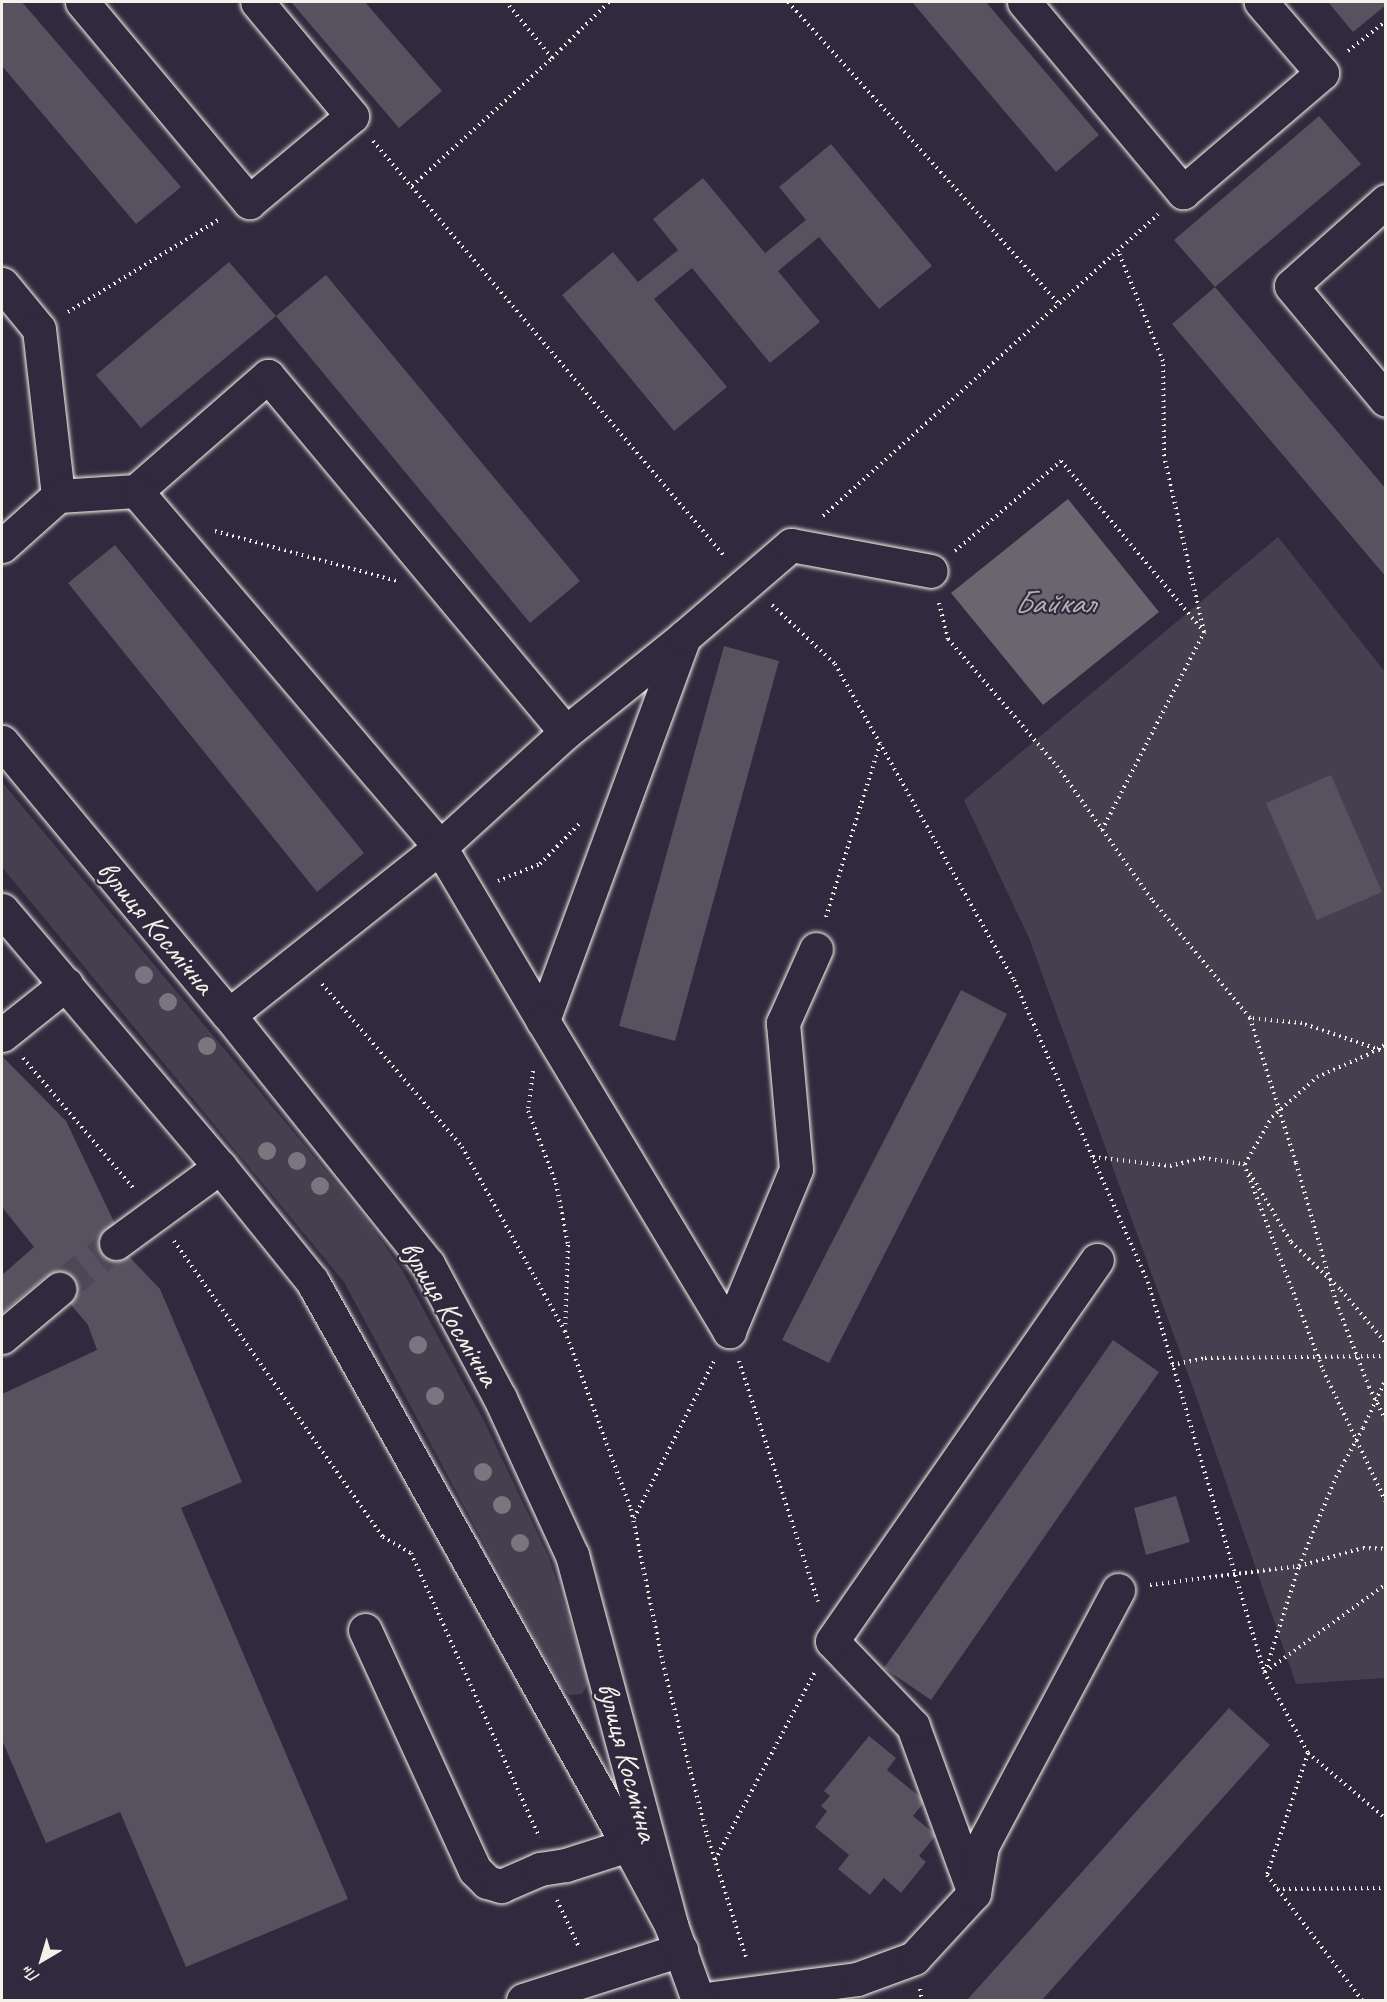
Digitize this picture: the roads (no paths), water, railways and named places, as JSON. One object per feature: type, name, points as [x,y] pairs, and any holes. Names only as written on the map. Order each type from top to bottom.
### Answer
[{"type":"main road","points":[[82,2],[249,202],[352,116],[257,2]]},
{"type":"main road","points":[[1024,2],[1183,192],[1322,73],[1261,2]]},
{"type":"main road","points":[[1386,201],[1291,286],[1386,400]]},
{"type":"main road","points":[[2,284],[39,329],[58,496]]},
{"type":"main road","points":[[2,546],[58,496],[136,491],[268,376],[566,732]]},
{"type":"main road","points":[[136,491],[440,847],[729,1331],[796,1169],[783,1023],[816,949]]},
{"type":"main road","points":[[229,1015],[440,847],[566,732],[684,637],[791,545],[931,571]]},
{"type":"main road","points":[[541,1019],[684,637]]},
{"type":"main road","name":"вулиця Космічна","points":[[2,742],[229,1015],[428,1264],[500,1398],[572,1555],[676,1938],[698,2000]]},
{"type":"main road","name":"вулиця Космічна","points":[[2,910],[220,1167],[312,1281],[628,1845],[676,1938]]},
{"type":"main road","points":[[2,1035],[66,984]]},
{"type":"main road","points":[[116,1243],[220,1167]]},
{"type":"main road","points":[[974,1893],[913,1726],[832,1641],[1097,1260]]},
{"type":"main road","points":[[2,1337],[59,1289]]},
{"type":"main road","points":[[698,2000],[857,1979],[914,1958],[974,1893],[982,1846],[1118,1590]]},
{"type":"main road","points":[[365,1629],[475,1870],[487,1882],[501,1886],[540,1869],[566,1865],[628,1845]]},
{"type":"main road","points":[[523,2001],[592,1977],[676,1938]]},
{"type":"water","name":"Байкал","points":[[1068,499],[1159,612],[1043,705],[951,593]]},
{"type":"tunnel","points":[[59,1289],[116,1243]]}]
